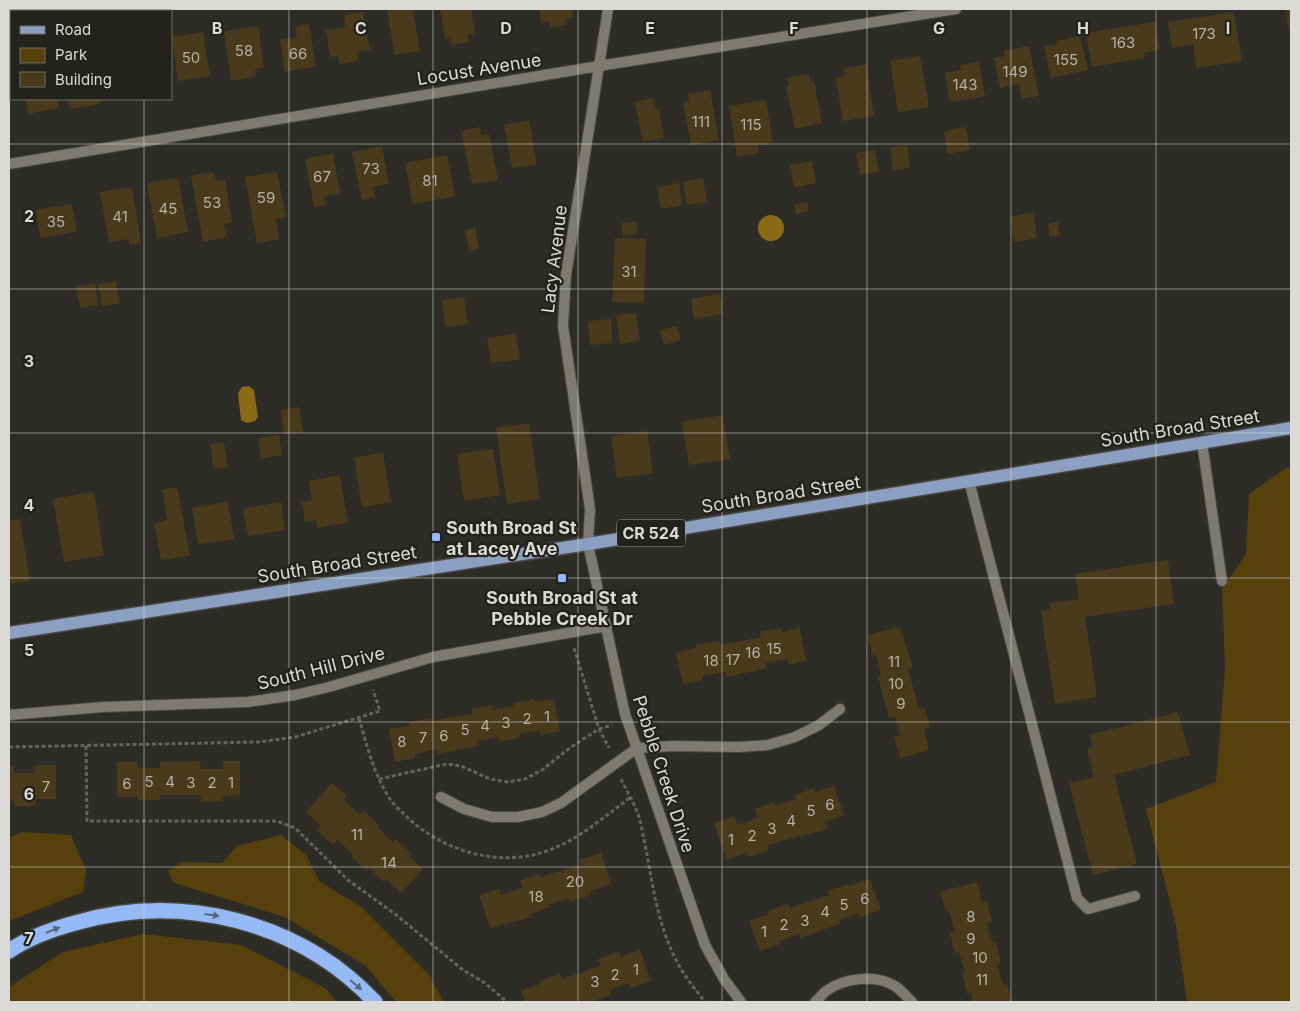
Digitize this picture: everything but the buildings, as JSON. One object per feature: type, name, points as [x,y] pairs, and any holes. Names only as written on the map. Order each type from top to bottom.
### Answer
[{"type":"highway","points":[[9,951],[56,928],[96,916],[138,910],[188,911],[221,916],[256,926],[297,943],[334,966],[374,1002]]},
{"type":"main road","name":"South Broad Street","points":[[9,632],[588,544],[1291,428]]},
{"type":"street","name":"Lacy Avenue","points":[[588,544],[590,509],[563,326],[566,275],[608,9]]},
{"type":"street","name":"Locust Avenue","points":[[9,164],[956,9]]},
{"type":"street","points":[[1202,442],[1222,581]]},
{"type":"street","points":[[969,481],[1077,898],[1088,909],[1135,896]]},
{"type":"street","name":"Pebble Creek Drive","points":[[588,544],[627,720],[705,945],[724,979],[741,1002]]},
{"type":"street","name":"South Hill Drive","points":[[9,715],[103,707],[248,702],[295,695],[329,687],[433,657],[607,626]]},
{"type":"street","points":[[441,797],[464,809],[492,817],[518,818],[542,812],[561,803],[637,748],[768,745],[795,738],[819,725],[840,709]]},
{"type":"street","points":[[815,1002],[826,991],[842,983],[867,980],[876,980],[894,985],[912,1002]]},
{"type":"path","points":[[569,633],[598,729],[610,750],[638,816],[656,905],[664,933],[674,958],[687,980],[705,1002]]},
{"type":"path","points":[[9,747],[259,742],[295,737],[380,712],[369,675]]},
{"type":"path","points":[[379,779],[447,764],[461,766],[490,780],[508,782],[525,779],[542,770],[598,729],[627,720]]},
{"type":"path","points":[[86,746],[87,821],[278,820],[295,828],[348,880],[395,914],[463,970],[485,983],[507,1002]]},
{"type":"green space","points":[[1291,467],[1291,1002],[1187,1002],[1176,926],[1146,809],[1216,782],[1225,668],[1222,589],[1246,554],[1249,494],[1286,468]]},
{"type":"green space","points":[[22,832],[71,835],[86,870],[83,892],[9,921],[9,838]]},
{"type":"green space","points":[[281,835],[306,855],[319,881],[361,907],[429,975],[444,1002],[396,1002],[366,966],[285,917],[174,883],[168,871],[182,862],[222,863],[237,846]]},
{"type":"green space","points":[[143,934],[241,945],[325,988],[337,1002],[9,1002],[9,987],[63,952]]},
{"type":"shaded area","points":[[771,215],[780,219],[784,228],[780,237],[771,241],[762,237],[758,228],[762,219]]},
{"type":"shaded area","points":[[249,386],[254,390],[258,417],[255,421],[247,423],[241,420],[238,393],[242,387]]},
{"type":"place","name":"South Broad St at Lacey Ave","points":[[436,537]]},
{"type":"place","name":"South Broad St at Pebble Creek Dr","points":[[562,578]]}]
